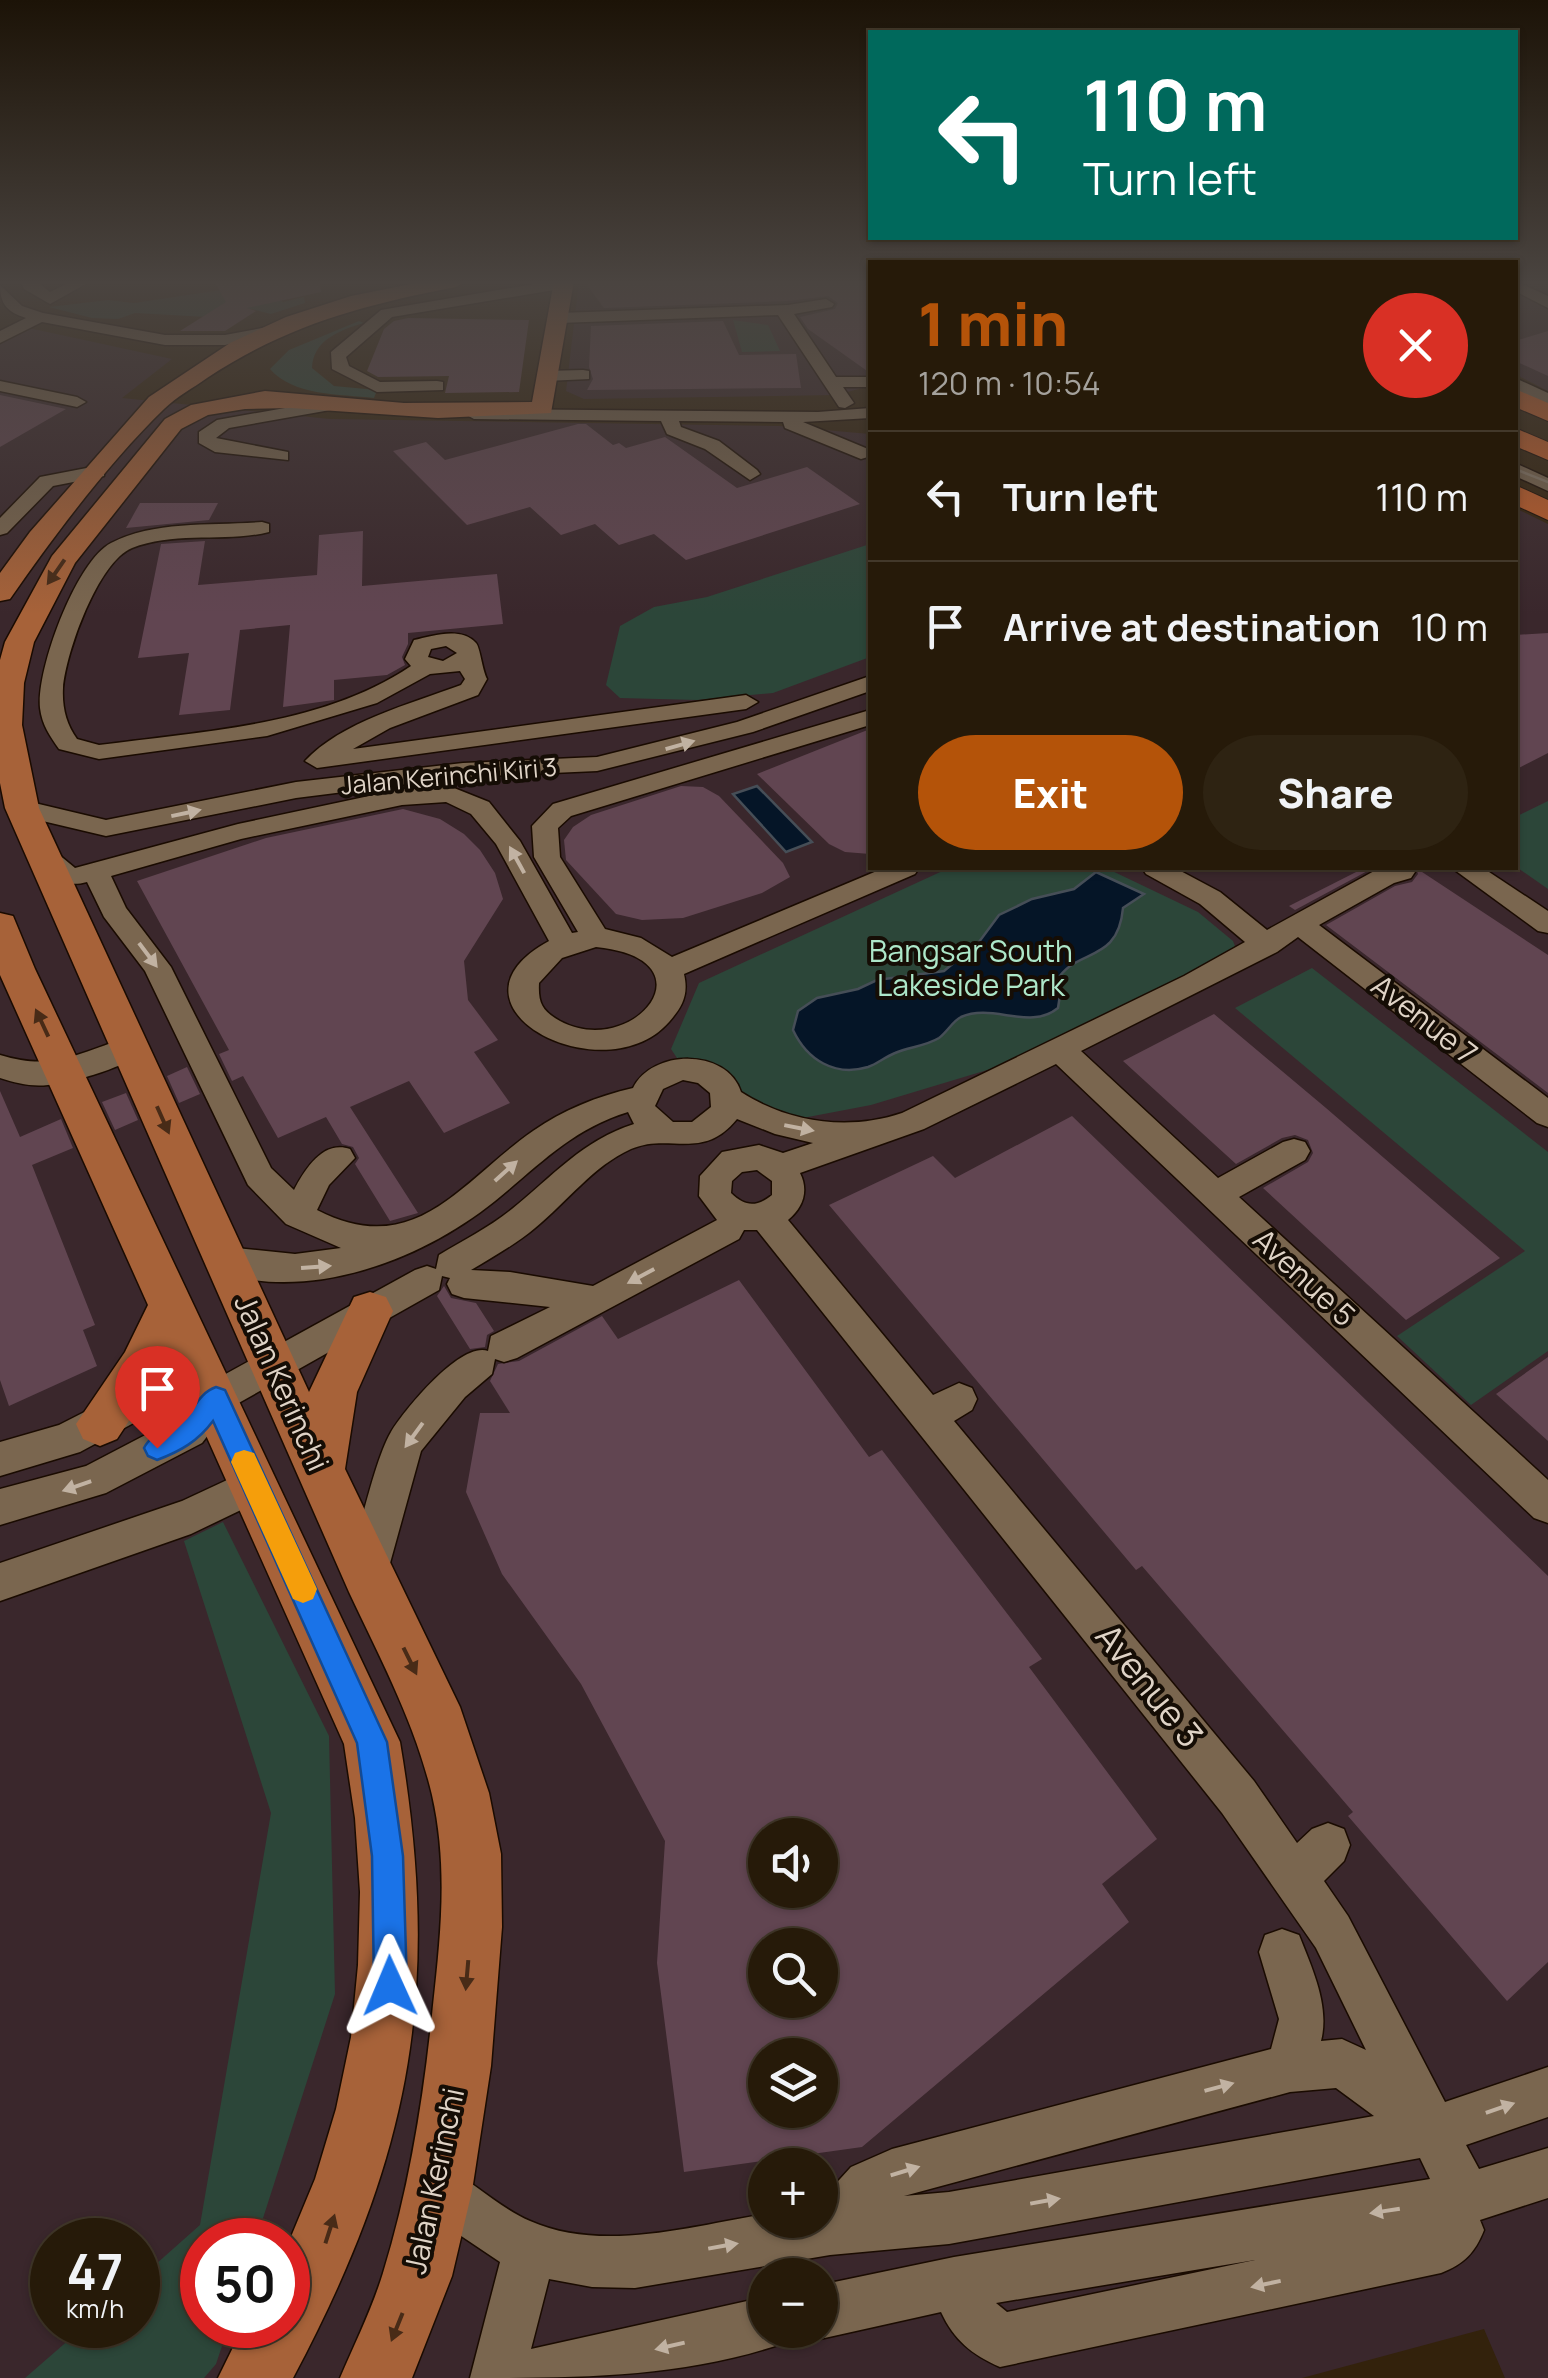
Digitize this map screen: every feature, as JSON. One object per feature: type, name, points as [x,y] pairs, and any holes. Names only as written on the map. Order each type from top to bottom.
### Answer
[{"type":"highway","points":[[1518,398],[1548,413]]},
{"type":"highway","points":[[1518,413],[1548,428]]},
{"type":"highway","points":[[1518,439],[1548,454]]},
{"type":"highway","points":[[1518,457],[1548,472]]},
{"type":"highway","points":[[1518,493],[1548,514]]},
{"type":"main road","points":[[0,593],[39,538],[157,402],[182,392]]},
{"type":"main road","points":[[253,392],[330,405],[474,414],[543,408],[545,392]]},
{"type":"main road","points":[[267,392],[290,401]]},
{"type":"main road","name":"Jalan Kerinchi","points":[[290,401],[207,415],[159,440],[87,529],[37,600],[23,629],[14,663],[6,722],[11,812],[43,855],[366,1574],[432,1707],[460,1793],[472,1854],[472,1927],[459,2066],[439,2191],[417,2276],[376,2378]]},
{"type":"main road","points":[[0,925],[8,976],[66,1074],[372,1742],[388,1856],[390,1986],[374,2098],[322,2253],[310,2275]]},
{"type":"main road","points":[[100,1424],[150,1356],[172,1302]]},
{"type":"main road","points":[[320,1470],[333,1392],[370,1311]]},
{"type":"main road","points":[[254,2378],[270,2348]]},
{"type":"street","points":[[29,392],[77,402]]},
{"type":"street","points":[[543,408],[838,395]]},
{"type":"street","points":[[474,414],[769,416],[838,395]]},
{"type":"street","points":[[838,395],[868,455]]},
{"type":"street","points":[[838,395],[868,455]]},
{"type":"street","points":[[281,456],[215,446],[208,443],[206,436],[222,424],[330,405]]},
{"type":"street","points":[[669,416],[674,430],[712,445],[750,474]]},
{"type":"street","points":[[769,416],[868,455]]},
{"type":"street","points":[[1518,471],[1548,485]]},
{"type":"street","points":[[0,529],[47,481],[96,472]]},
{"type":"street","points":[[1518,492],[1548,499]]},
{"type":"street","points":[[262,528],[140,540],[109,553],[62,640],[53,668],[52,693],[56,719],[68,744],[99,752],[266,729],[368,698],[397,686],[425,667],[452,667],[466,660],[476,679],[470,690],[382,722],[317,761],[296,790]]},
{"type":"street","points":[[87,529],[140,540]]},
{"type":"street","points":[[596,938],[547,857],[544,826],[562,810],[864,695]]},
{"type":"street","name":"Jalan Kerinchi Kiri 3","points":[[11,812],[94,826],[146,822],[296,790],[463,770],[597,764],[638,758],[864,695]]},
{"type":"street","points":[[317,761],[746,702]]},
{"type":"street","points":[[43,855],[67,876],[96,873],[238,832],[402,796],[449,794],[480,808],[506,841],[565,944]]},
{"type":"street","points":[[146,822],[150,837],[162,840],[238,832]]},
{"type":"street","points":[[668,970],[901,870]]},
{"type":"street","points":[[1159,870],[1210,898],[1266,945]]},
{"type":"street","points":[[1467,870],[1512,911],[1548,924]]},
{"type":"street","points":[[780,1167],[876,1136],[1060,1050],[1266,945],[1385,876],[1402,872]]},
{"type":"street","points":[[96,873],[114,911],[157,967],[259,1176],[298,1215],[347,1236],[382,1241],[402,1239]]},
{"type":"street","name":"Avenue 7","points":[[1301,924],[1548,1114]]},
{"type":"street","points":[[596,938],[643,946],[668,970],[672,986],[666,1004],[654,1020],[634,1032],[610,1039],[560,1036],[541,1025],[528,1011],[526,981],[534,966],[565,944],[596,938]]},
{"type":"street","points":[[654,1020],[661,1046],[669,1058],[717,1079],[747,1138],[746,1158]]},
{"type":"street","points":[[610,1039],[630,1050],[646,1074],[644,1116],[700,1154],[710,1168],[720,1206],[729,1213],[753,1218],[746,1223]]},
{"type":"street","points":[[0,1066],[14,1072],[66,1074],[130,1048]]},
{"type":"street","name":"Avenue 5","points":[[1060,1050],[1215,1195],[1250,1247],[1548,1505]]},
{"type":"street","points":[[226,1261],[254,1267],[312,1269],[348,1263],[402,1239],[480,1193],[532,1148],[581,1114],[643,1093],[670,1071],[693,1070]]},
{"type":"street","points":[[728,1104],[792,1128],[876,1136]]},
{"type":"street","points":[[0,1459],[67,1440],[209,1383],[273,1366],[370,1311],[438,1280],[522,1220],[570,1172],[617,1140],[666,1132],[700,1133],[712,1127],[728,1104]]},
{"type":"street","points":[[1215,1195],[1294,1151]]},
{"type":"street","points":[[298,1215],[317,1177],[340,1158]]},
{"type":"street","points":[[366,1574],[406,1443],[452,1386],[492,1355],[785,1204],[790,1194],[790,1185],[780,1167],[759,1158],[746,1158],[723,1167],[713,1186]]},
{"type":"street","name":"Avenue 3","points":[[746,1223],[944,1407],[1238,1796],[1332,1932],[1462,2214]]},
{"type":"street","points":[[438,1280],[510,1286],[596,1301]]},
{"type":"street","points":[[0,1507],[93,1481],[189,1432],[209,1383]]},
{"type":"street","points":[[0,1582],[190,1516],[256,1486]]},
{"type":"street","points":[[1294,1878],[1328,1845]]},
{"type":"street","points":[[1282,1952],[1303,2018],[1290,2068]]},
{"type":"street","points":[[838,2206],[892,2174],[1290,2068],[1342,2062],[1390,2095],[1421,2129]]},
{"type":"street","points":[[838,2226],[949,2218],[1421,2129],[1548,2092]]},
{"type":"street","points":[[838,2308],[954,2283],[971,2318],[1000,2340],[1442,2247],[1462,2214],[1548,2173]]},
{"type":"street","points":[[439,2191],[498,2233],[530,2249],[592,2261],[636,2262],[755,2238]]},
{"type":"street","points":[[497,2378],[530,2249]]},
{"type":"street","points":[[526,2378],[748,2328]]},
{"type":"shaded area","points":[[0,392],[130,392],[122,398],[330,419],[779,426],[868,434],[868,870],[1518,870],[1518,509],[1548,524],[1548,2378],[1505,2378],[1484,2329],[1302,2378],[0,2378]]},
{"type":"shaded area","points":[[568,392],[847,392],[836,395],[584,399]]},
{"type":"green space","points":[[321,392],[376,392],[374,398]]},
{"type":"green space","points":[[868,545],[868,658],[773,693],[697,700],[620,698],[606,685],[620,626],[654,607],[707,597]]},
{"type":"green space","points":[[1548,801],[1548,889],[1518,868],[1518,816]]},
{"type":"green space","name":"Bangsar South Lakeside Park","points":[[945,870],[1110,870],[1198,912],[1233,941],[1238,954],[1024,1059],[871,1105],[787,1121],[746,1102],[736,1081],[720,1068],[677,1058],[671,1049],[699,983]]},
{"type":"green space","points":[[1312,968],[1548,1152],[1548,1351],[1471,1405],[1397,1336],[1525,1251],[1235,1008]]},
{"type":"green space","points":[[223,1522],[329,1736],[335,1994],[263,2218],[201,2218],[271,1813],[184,1541]]},
{"type":"green space","points":[[180,2243],[180,2348],[221,2348],[216,2364],[204,2378],[25,2378],[60,2348],[160,2348],[160,2260]]},
{"type":"water","points":[[757,786],[812,842],[786,852],[733,794]]},
{"type":"water","points":[[1096,872],[1144,894],[1123,908],[1113,939],[1105,947],[1064,971],[1056,982],[1058,1008],[1047,1014],[1023,1017],[986,1013],[961,1017],[934,1041],[856,1070],[823,1064],[806,1050],[793,1030],[798,1011],[817,998],[858,989],[877,980],[944,971],[979,942],[999,915],[1032,899],[1074,889]]},
{"type":"building","points":[[0,395],[38,403],[66,409],[0,447]]},
{"type":"building","points":[[586,424],[613,445],[619,443],[626,448],[665,437],[737,488],[807,467],[860,504],[686,560],[654,534],[619,545],[595,524],[561,535],[530,507],[467,525],[393,451],[426,442],[445,460]]},
{"type":"building","points":[[140,503],[218,503],[209,520],[126,528]]},
{"type":"building","points":[[363,531],[362,586],[497,574],[503,624],[408,633],[402,657],[405,665],[387,675],[334,680],[334,700],[283,707],[290,625],[240,630],[230,710],[179,715],[189,653],[138,658],[161,544],[205,541],[198,585],[317,575],[319,535]]},
{"type":"building","points":[[1548,633],[1548,753],[1518,768],[1518,635]]},
{"type":"building","points":[[868,730],[868,854],[845,852],[829,844],[757,774]]},
{"type":"building","points":[[681,786],[703,787],[719,796],[783,863],[790,877],[762,893],[683,918],[642,920],[616,914],[566,860],[564,840],[573,827],[591,815]]},
{"type":"building","points":[[403,809],[440,819],[464,834],[495,873],[503,899],[464,961],[468,1000],[498,1040],[474,1052],[510,1103],[444,1133],[409,1081],[350,1107],[418,1213],[390,1221],[355,1164],[359,1158],[353,1147],[342,1144],[326,1117],[278,1138],[243,1076],[232,1081],[219,1054],[229,1050],[137,881],[266,838]]},
{"type":"building","points":[[1360,870],[1369,870],[1295,910],[1289,906]]},
{"type":"building","points":[[1417,870],[1548,955],[1548,1093],[1326,925],[1395,886],[1412,882]]},
{"type":"building","points":[[1214,1014],[1500,1258],[1406,1320],[1263,1188],[1308,1162],[1313,1153],[1308,1140],[1295,1135],[1282,1138],[1236,1164],[1123,1061]]},
{"type":"building","points":[[187,1067],[200,1094],[179,1103],[167,1076]]},
{"type":"building","points":[[0,1091],[20,1137],[61,1119],[73,1148],[32,1165],[95,1325],[83,1330],[97,1366],[9,1406],[0,1380]]},
{"type":"building","points":[[126,1093],[138,1120],[115,1130],[102,1102]]},
{"type":"building","points":[[1072,1116],[1548,1576],[1548,1962],[1507,2001],[1348,1816],[1353,1812],[1142,1566],[1136,1570],[829,1205],[933,1156],[955,1178]]},
{"type":"building","points":[[739,1280],[869,1457],[882,1450],[1042,1659],[1029,1667],[1157,1839],[1102,1884],[1129,1922],[862,2147],[838,2150],[748,2148],[748,2163],[684,2172],[657,1963],[665,1841],[581,1684],[502,1574],[466,1492],[480,1413],[510,1413],[490,1381],[498,1364],[519,1361],[602,1316],[618,1339]]},
{"type":"building","points":[[444,1286],[451,1298],[476,1303],[494,1331],[487,1335],[485,1347],[470,1349],[437,1296]]},
{"type":"building","points":[[1548,1357],[1548,1441],[1496,1394]]},
{"type":"tram line","points":[[1518,470],[1548,482]]},
{"type":"slow traffic","points":[[244,1462],[303,1589]]},
{"type":"route","points":[[157,1448],[189,1432],[216,1398],[372,1742],[388,1856],[390,1986]]}]
